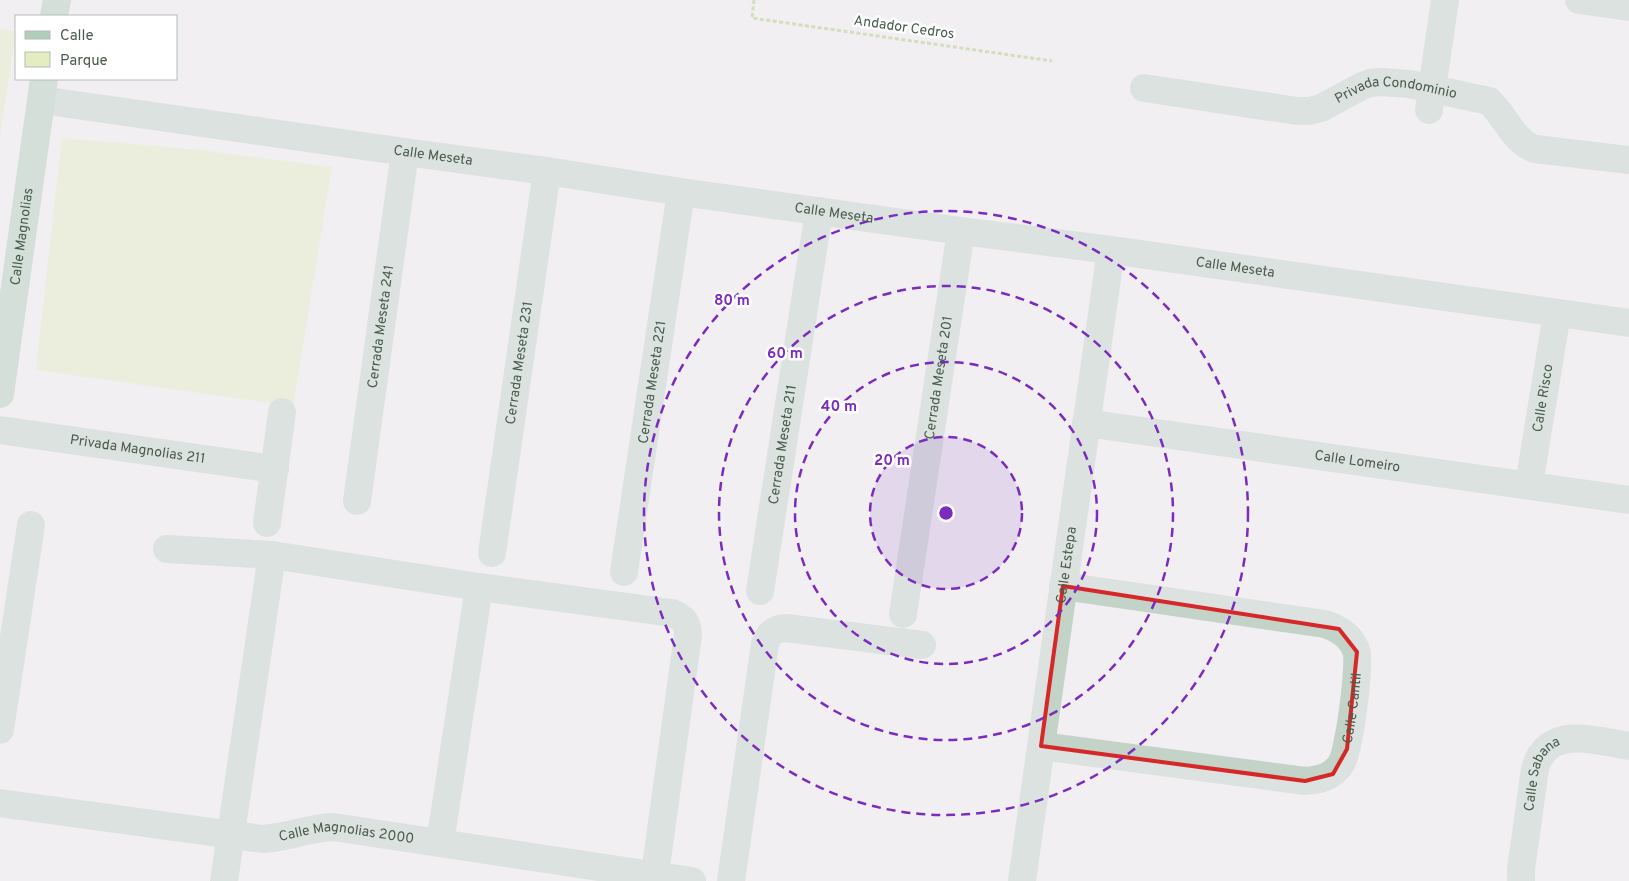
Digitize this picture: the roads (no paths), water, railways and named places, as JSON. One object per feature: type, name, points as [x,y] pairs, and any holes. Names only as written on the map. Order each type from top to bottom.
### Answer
[{"type":"main road","points":[[54,15],[57,0]]},
{"type":"main road","name":"Calle Magnolias","points":[[0,394],[43,90]]},
{"type":"street","points":[[1430,100],[1445,0]]},
{"type":"street","points":[[1578,0],[1629,7]]},
{"type":"street","name":"Privada Condominio","points":[[1144,88],[1297,111],[1310,111],[1321,108],[1370,83],[1409,84],[1430,100],[1489,101],[1526,146],[1629,160]]},
{"type":"street","name":"Calle Meseta","points":[[43,90],[405,152],[1629,323]]},
{"type":"street","name":"Cerrada Meseta 241","points":[[358,501],[405,152]]},
{"type":"street","name":"Cerrada Meseta 231","points":[[492,553],[547,171]]},
{"type":"street","name":"Cerrada Meseta 221","points":[[624,572],[681,192]]},
{"type":"street","name":"Cerrada Meseta 211","points":[[760,591],[819,211]]},
{"type":"street","name":"Cerrada Meseta 201","points":[[903,614],[961,231]]},
{"type":"street","name":"Calle Estepa","points":[[1022,881],[1111,250]]},
{"type":"street","name":"Calle Risco","points":[[1530,485],[1557,313]]},
{"type":"street","points":[[267,523],[282,412]]},
{"type":"street","name":"Calle Lomeiro","points":[[1086,423],[1629,500]]},
{"type":"street","name":"Privada Magnolias 211","points":[[0,430],[275,469]]},
{"type":"street","points":[[0,730],[31,526]]},
{"type":"street","points":[[167,549],[272,555],[479,587],[672,613],[679,616],[688,627],[688,635],[654,878]]},
{"type":"street","points":[[224,881],[272,555]]},
{"type":"street","name":"Calle Cantil","points":[[1041,746],[1305,781],[1319,780],[1333,774],[1342,763],[1347,749],[1358,667],[1357,652],[1350,639],[1339,629],[1325,624],[1063,586]]},
{"type":"street","points":[[440,843],[479,587]]},
{"type":"street","points":[[731,881],[765,644],[772,632],[779,628],[786,628],[922,646]]},
{"type":"street","name":"Calle Sabana","points":[[1522,881],[1521,869],[1531,796],[1540,755],[1550,745],[1564,738],[1578,738],[1629,746]]},
{"type":"street","name":"Calle Magnolias 2000","points":[[0,803],[262,839],[274,839],[320,828],[333,827],[654,878],[692,881]]}]
